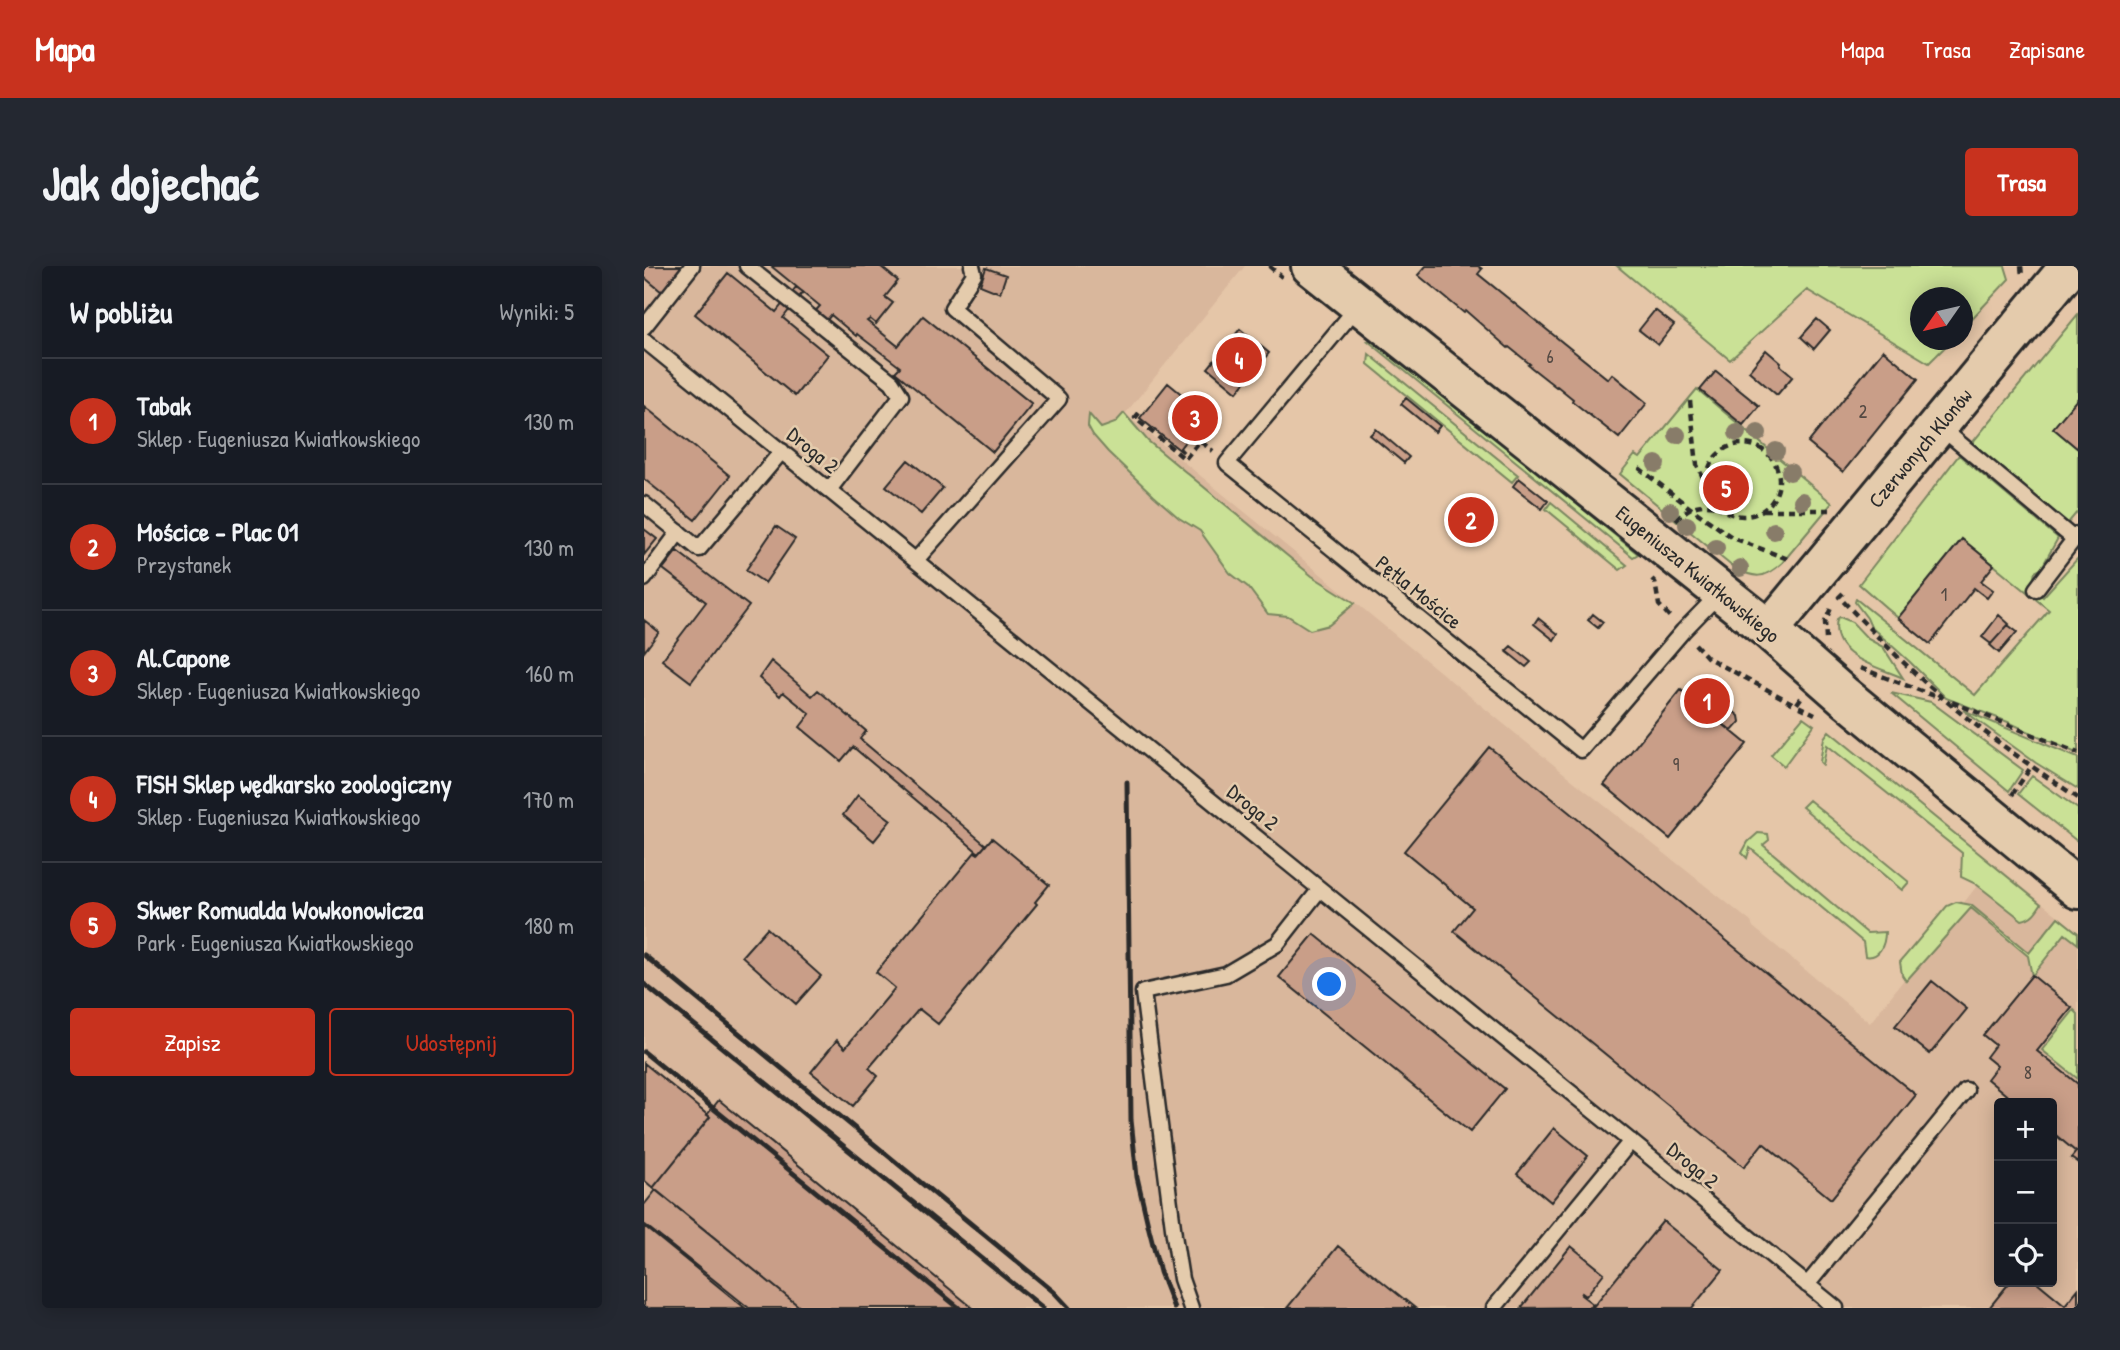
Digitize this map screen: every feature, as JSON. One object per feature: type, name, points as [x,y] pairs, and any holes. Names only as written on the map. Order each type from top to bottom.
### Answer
[{"type":"main road","name":"Eugeniusza Kwiatkowskiego","points":[[1311,266],[1769,630],[1844,696],[2078,889]]},
{"type":"main road","name":"Czerwonych Klonów","points":[[1769,630],[2070,266]]},
{"type":"lane","points":[[644,327],[692,266]]},
{"type":"lane","points":[[747,266],[892,382],[901,396],[829,490]]},
{"type":"lane","points":[[916,560],[1059,399],[952,308],[974,274],[972,266]]},
{"type":"lane","points":[[1227,463],[1359,304]]},
{"type":"lane","name":"Droga 2","points":[[644,340],[1836,1308]]},
{"type":"lane","points":[[1939,426],[2076,536],[2036,589]]},
{"type":"lane","points":[[644,504],[699,549],[782,451]]},
{"type":"lane","name":"Pętla Mościce","points":[[1227,463],[1581,750],[1669,647],[1721,592]]},
{"type":"lane","points":[[644,579],[679,532]]},
{"type":"lane","points":[[1191,1308],[1181,1279],[1174,1235],[1143,992],[1226,974],[1277,944],[1320,889]]},
{"type":"lane","points":[[1807,1285],[1966,1090]]},
{"type":"lane","points":[[1494,1308],[1631,1141]]},
{"type":"path","points":[[1690,401],[1695,458],[1718,506],[1741,516],[1763,510],[1835,510]]},
{"type":"path","points":[[1139,413],[1135,418],[1185,459],[1200,441],[1227,463]]},
{"type":"path","points":[[1707,484],[1714,461],[1721,452],[1732,445],[1744,443],[1755,446],[1765,451],[1778,470],[1776,492],[1763,510]]},
{"type":"path","points":[[1639,468],[1689,507],[1741,542],[1794,560]]},
{"type":"path","points":[[1672,523],[1689,507],[1705,504],[1718,506]]},
{"type":"path","points":[[1829,589],[1943,699],[2078,798]]},
{"type":"path","points":[[1827,644],[1825,622],[1839,597]]},
{"type":"path","points":[[1708,658],[1796,705]]},
{"type":"path","points":[[1853,665],[2078,753]]},
{"type":"path","points":[[2011,796],[2031,766]]},
{"type":"shaded area","points":[[644,266],[1245,266],[1125,414],[1571,779],[1751,922],[1753,927],[1870,1023],[1994,864],[2078,932],[2078,1308],[644,1308]]},
{"type":"green space","points":[[1617,266],[2005,266],[2009,279],[1973,317],[1973,287],[1910,287],[1910,350],[1942,350],[1929,363],[1807,290],[1730,360]]},
{"type":"green space","points":[[2078,314],[2078,511],[2068,523],[1972,443]]},
{"type":"green space","points":[[1376,340],[1638,554],[1633,557],[1368,341]]},
{"type":"green space","points":[[1369,354],[1518,475],[1512,482],[1368,364]]},
{"type":"green space","points":[[1697,389],[1832,503],[1782,563],[1764,575],[1747,574],[1734,568],[1620,474],[1635,455],[1640,458]]},
{"type":"green space","points":[[1124,413],[1148,441],[1312,576],[1355,603],[1329,625],[1310,630],[1288,616],[1268,614],[1248,587],[1230,573],[1200,531],[1179,518],[1154,496],[1108,452],[1088,426],[1089,414],[1101,428],[1115,423]]},
{"type":"green space","points":[[1959,455],[2058,538],[2041,569],[2035,572],[2032,586],[2043,597],[2078,558],[2078,754],[2008,722],[1946,698],[1871,627],[1855,602],[1856,599],[1975,695],[2049,610],[1962,539],[1898,618],[1859,584]]},
{"type":"green space","points":[[1551,502],[1627,565],[1620,570],[1546,509]]},
{"type":"green space","points":[[1840,617],[1852,622],[1868,639],[1883,647],[1903,678],[1869,664],[1848,651],[1840,643],[1836,632],[1837,619]]},
{"type":"green space","points":[[1891,693],[1931,702],[2023,770],[2009,791]]},
{"type":"green space","points":[[1963,710],[2078,758],[2078,789],[2036,763]]},
{"type":"green space","points":[[1803,717],[1814,725],[1784,766],[1771,755]]},
{"type":"green space","points":[[1829,731],[2041,904],[2035,912],[2022,920],[1976,884],[1961,877],[1962,853],[1827,745],[1823,765],[1820,762],[1824,738]]},
{"type":"green space","points":[[2032,776],[2078,809],[2078,842],[2018,794]]},
{"type":"green space","points":[[1809,800],[1909,882],[1902,890],[1802,807]]},
{"type":"green space","points":[[1758,833],[1768,834],[1769,840],[1763,845],[1867,933],[1885,932],[1884,942],[1877,953],[1865,956],[1863,942],[1750,848],[1747,858],[1742,853],[1748,842]]},
{"type":"green space","points":[[1956,902],[1971,905],[2029,953],[2058,917],[2078,933],[2078,944],[2065,934],[2032,976],[2028,956],[1971,908],[1906,981],[1900,962],[1947,906]]},
{"type":"green space","points":[[2074,1010],[2078,1014],[2078,1079],[2042,1050]]},
{"type":"building","points":[[644,266],[682,266],[662,292],[644,277]]},
{"type":"building","points":[[771,266],[880,266],[898,281],[885,297],[893,303],[876,324],[870,319],[867,321],[898,346],[923,316],[1032,404],[993,452],[895,372],[900,367],[857,334],[856,336],[831,315],[822,326],[811,316],[820,306]]},
{"type":"building","points":[[1426,266],[1478,266],[1482,269],[1478,274],[1608,379],[1612,374],[1647,403],[1619,438],[1466,311],[1464,313],[1418,275]]},
{"type":"building","points":[[986,268],[1006,275],[1000,293],[980,285]]},
{"type":"building","points":[[728,273],[776,312],[796,287],[803,292],[783,318],[828,355],[795,396],[695,314]]},
{"type":"building","points":[[1655,310],[1674,325],[1658,345],[1639,330]]},
{"type":"building","points":[[1817,319],[1830,330],[1814,349],[1801,337]]},
{"type":"building","points":[[1240,329],[1269,353],[1237,392],[1208,368]]},
{"type":"building","points":[[1766,350],[1793,376],[1777,395],[1749,371]]},
{"type":"building","points":[[1883,350],[1918,379],[1843,472],[1808,443]]},
{"type":"building","points":[[1716,371],[1759,406],[1743,425],[1700,390]]},
{"type":"building","points":[[1168,383],[1207,415],[1192,433],[1195,436],[1190,435],[1180,448],[1182,452],[1140,418]]},
{"type":"building","points":[[1406,398],[1440,426],[1435,432],[1401,404]]},
{"type":"building","points":[[2078,398],[2078,449],[2053,428]]},
{"type":"building","points":[[644,406],[730,476],[695,520],[644,479]]},
{"type":"building","points":[[1376,429],[1409,457],[1404,463],[1370,435]]},
{"type":"building","points":[[908,460],[943,488],[921,514],[886,486]]},
{"type":"building","points":[[1519,478],[1548,501],[1542,509],[1513,486]]},
{"type":"building","points":[[776,526],[795,539],[765,583],[746,570]]},
{"type":"building","points":[[644,529],[657,539],[644,555]]},
{"type":"building","points":[[1962,539],[1994,565],[1981,581],[1993,590],[1987,598],[1974,588],[1930,644],[1898,618]]},
{"type":"building","points":[[677,551],[749,606],[691,682],[662,660],[706,602],[663,569]]},
{"type":"building","points":[[1593,614],[1603,622],[1598,628],[1588,620]]},
{"type":"building","points":[[1999,615],[2009,624],[1991,644],[1982,637]]},
{"type":"building","points":[[1538,618],[1558,634],[1554,640],[1534,624]]},
{"type":"building","points":[[644,620],[659,632],[644,652]]},
{"type":"building","points":[[2008,625],[2017,632],[1999,653],[1990,645]]},
{"type":"building","points":[[1511,646],[1531,662],[1526,667],[1506,651]]},
{"type":"building","points":[[771,661],[812,696],[818,690],[866,731],[860,739],[986,845],[979,853],[853,747],[841,761],[800,727],[810,714],[783,692],[780,696],[759,678]]},
{"type":"building","points":[[1681,690],[1747,744],[1670,839],[1604,785]]},
{"type":"building","points":[[1704,692],[1710,692],[1720,700],[1709,713],[1696,702]]},
{"type":"building","points":[[1728,707],[1739,716],[1740,722],[1732,731],[1718,720]]},
{"type":"building","points":[[1489,747],[1916,1095],[1831,1199],[1763,1143],[1744,1167],[1454,931],[1473,908],[1404,851]]},
{"type":"building","points":[[858,795],[891,820],[874,841],[843,815]]},
{"type":"building","points":[[992,838],[1049,885],[1035,902],[1037,904],[938,1024],[919,1009],[869,1068],[878,1076],[853,1106],[811,1072],[837,1040],[845,1048],[895,988],[876,972],[975,852],[978,854]]},
{"type":"building","points":[[767,928],[821,976],[796,1004],[742,956]]},
{"type":"building","points":[[1314,934],[1505,1089],[1470,1132],[1279,977]]},
{"type":"building","points":[[2032,975],[2072,1008],[2037,1051],[2078,1084],[2078,1163],[2071,1158],[2076,1152],[2057,1136],[2057,1098],[2010,1098],[1987,1079],[1997,1066],[1986,1057],[1995,1045],[1983,1035]]},
{"type":"building","points":[[1932,981],[1967,1009],[1930,1054],[1895,1026]]},
{"type":"building","points":[[644,1063],[710,1117],[653,1188],[644,1180]]},
{"type":"building","points":[[719,1100],[973,1308],[801,1308],[653,1188],[710,1117],[707,1115]]},
{"type":"building","points":[[1554,1128],[1588,1156],[1551,1202],[1517,1174]]},
{"type":"building","points":[[656,1190],[801,1308],[749,1308],[644,1224],[644,1205]]},
{"type":"building","points":[[1663,1221],[1723,1270],[1692,1308],[1592,1308]]},
{"type":"building","points":[[644,1226],[745,1308],[644,1308]]},
{"type":"building","points":[[1338,1246],[1415,1308],[1287,1308]]},
{"type":"building","points":[[1571,1246],[1604,1273],[1586,1296],[1582,1293],[1581,1295],[1593,1304],[1593,1307],[1521,1308]]},
{"type":"building","points":[[2006,1287],[2043,1287],[2065,1305],[2078,1289],[2078,1308],[1989,1308]]},
{"type":"railway","points":[[1127,782],[1131,1120],[1137,1177],[1160,1272],[1174,1308]]},
{"type":"railway","points":[[644,955],[1054,1292],[1069,1308]]},
{"type":"railway","points":[[644,984],[1043,1308]]},
{"type":"railway","points":[[644,1052],[959,1308]]},
{"type":"place","name":"FISH Sklep wędkarsko zoologiczny","points":[[1239,360]]},
{"type":"place","name":"Al.Capone","points":[[1195,418]]},
{"type":"place","name":"Skwer Romualda Wowkonowicza","points":[[1726,488]]},
{"type":"place","name":"Mościce - Plac 01","points":[[1471,520]]},
{"type":"place","name":"Tabak","points":[[1707,701]]}]
